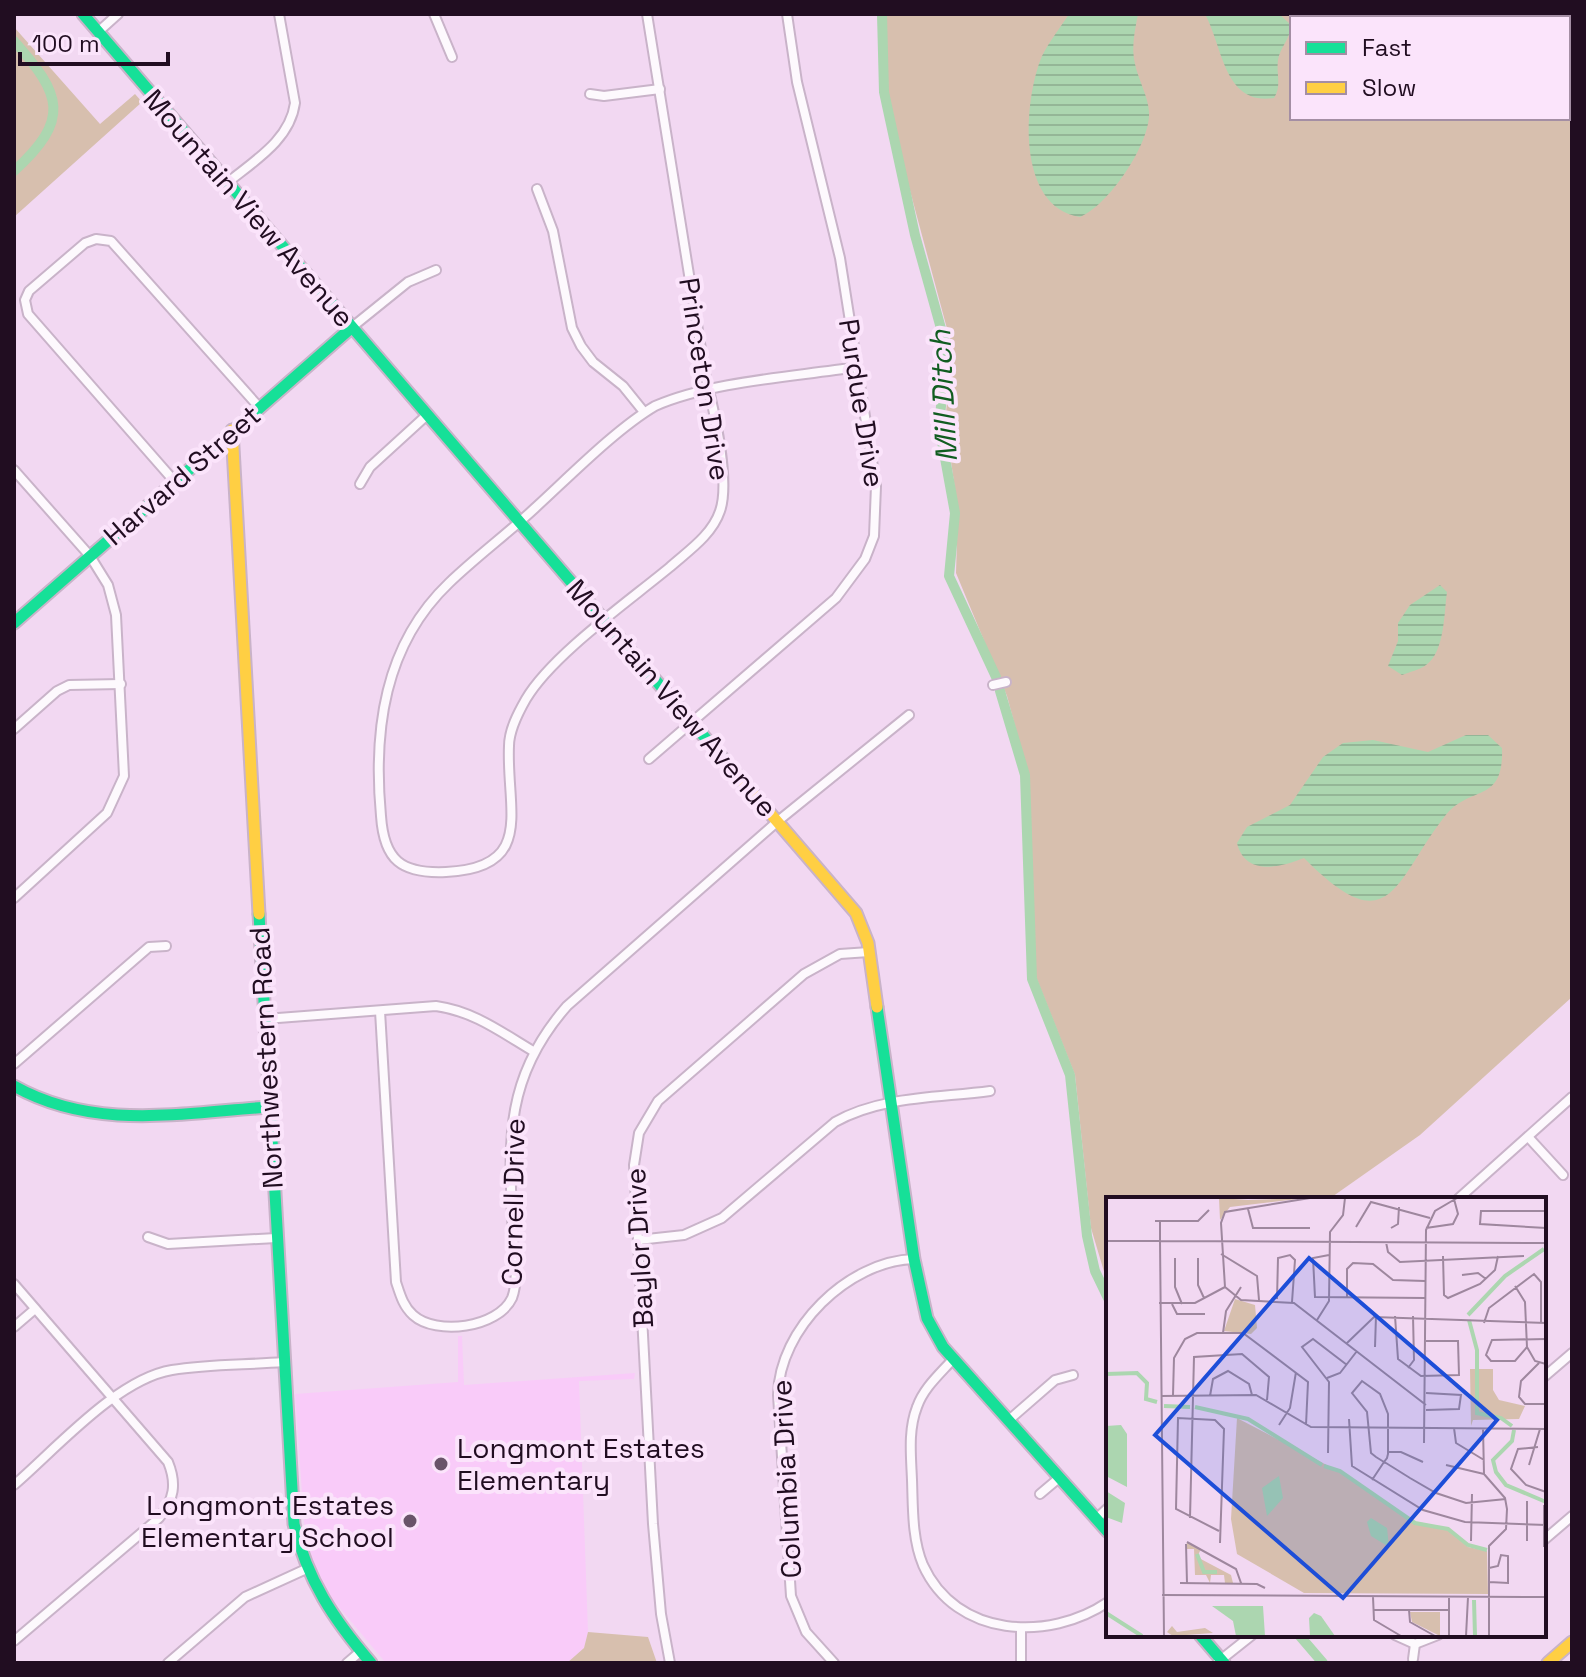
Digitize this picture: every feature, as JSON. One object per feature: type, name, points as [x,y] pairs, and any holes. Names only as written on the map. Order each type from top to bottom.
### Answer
[{"type":"street","name":"Mountain View Avenue","points":[[83,14],[856,913],[866,934],[914,1259],[927,1318],[936,1338],[1106,1530]]},
{"type":"street","points":[[98,32],[118,14]]},
{"type":"street","points":[[227,183],[273,145],[293,117],[293,88],[279,14]]},
{"type":"street","points":[[434,14],[452,57]]},
{"type":"street","name":"Princeton Drive","points":[[647,14],[660,89],[709,390],[720,456],[720,510],[700,541],[541,679],[515,720],[509,743],[512,830],[501,855],[479,867],[447,872],[421,872],[394,859],[383,841],[376,770],[381,711],[391,673],[406,637],[447,584],[644,412],[678,396],[709,390],[856,367]]},
{"type":"street","name":"Purdue Drive","points":[[649,759],[836,598],[865,559],[874,536],[876,486],[832,215],[797,82],[787,14]]},
{"type":"street","points":[[590,94],[604,96],[660,89]]},
{"type":"street","points":[[537,189],[553,231],[572,328],[593,362],[623,386],[644,412]]},
{"type":"street","points":[[175,482],[28,314],[25,300],[29,291],[85,243],[96,239],[111,241],[259,407]]},
{"type":"street","points":[[351,328],[408,282],[436,270]]},
{"type":"street","name":"Harvard Street","points":[[14,623],[351,328]]},
{"type":"street","points":[[360,484],[370,467],[427,415]]},
{"type":"street","name":"Northwestern Road","points":[[232,430],[294,1524],[304,1570],[322,1602],[371,1663]]},
{"type":"street","points":[[14,470],[90,556],[108,585],[115,605],[124,776],[117,796],[96,825],[14,898]]},
{"type":"street","points":[[993,685],[1006,682]]},
{"type":"street","points":[[14,729],[57,691],[69,685],[121,684]]},
{"type":"street","name":"Cornell Drive","points":[[380,1011],[396,1282],[410,1311],[425,1322],[470,1324],[489,1319],[511,1299],[515,1285],[508,1157],[511,1118],[533,1051],[567,1006],[778,821],[909,715]]},
{"type":"street","points":[[14,1064],[149,947],[166,946]]},
{"type":"street","name":"Baylor Drive","points":[[670,1663],[661,1614],[653,1524],[634,1155],[639,1133],[658,1101],[804,974],[840,954],[869,952]]},
{"type":"street","points":[[265,1019],[455,1009],[474,1015],[533,1051]]},
{"type":"street","points":[[14,1086],[52,1107],[104,1116],[269,1107]]},
{"type":"street","points":[[638,1240],[703,1229],[722,1218],[835,1122],[873,1104],[990,1091]]},
{"type":"street","points":[[1460,1197],[1530,1139],[1572,1097]]},
{"type":"street","points":[[1530,1139],[1563,1175]]},
{"type":"street","points":[[148,1237],[168,1244],[276,1238]]},
{"type":"street","name":"Columbia Drive","points":[[834,1663],[806,1632],[791,1596],[778,1395],[780,1368],[796,1331],[847,1283],[873,1268],[914,1259]]},
{"type":"street","points":[[14,1284],[168,1462],[174,1476],[174,1493],[159,1518],[14,1641]]},
{"type":"street","points":[[14,1327],[35,1309]]},
{"type":"street","points":[[1546,1375],[1572,1353]]},
{"type":"street","points":[[954,1358],[927,1388],[912,1423],[913,1510],[918,1550],[931,1577],[952,1602],[998,1625],[1021,1629],[1075,1621],[1106,1603]]},
{"type":"street","points":[[14,1485],[135,1383],[171,1370],[283,1362]]},
{"type":"street","points":[[1009,1420],[1055,1380],[1073,1375]]},
{"type":"street","points":[[1040,1494],[1059,1478]]},
{"type":"street","points":[[1096,1519],[1106,1510]]},
{"type":"street","points":[[1546,1538],[1572,1516]]},
{"type":"street","points":[[168,1663],[245,1597],[304,1570]]},
{"type":"street","points":[[1021,1629],[1021,1663]]},
{"type":"street","points":[[1202,1637],[1221,1662],[1250,1637]]},
{"type":"street","points":[[1399,1637],[1415,1644],[1433,1637]]},
{"type":"street","points":[[1548,1663],[1572,1642]]},
{"type":"street","points":[[1413,1659],[1415,1644]]},
{"type":"street","points":[[347,1663],[361,1651]]},
{"type":"shaded area","points":[[885,14],[1555,14],[1556,16],[1290,16],[1290,120],[1570,120],[1570,32],[1572,34],[1572,997],[1420,1135],[1332,1197],[1106,1197],[1106,1278],[1091,1228],[1075,1075],[1036,977],[1029,778],[1007,696],[956,573],[958,509],[945,421],[953,351],[901,157],[886,81]]},
{"type":"shaded area","points":[[1069,14],[1138,14],[1134,58],[1149,112],[1143,140],[1126,172],[1103,200],[1080,217],[1059,209],[1044,194],[1035,174],[1030,150],[1031,99],[1036,75],[1042,56]]},
{"type":"shaded area","points":[[1205,14],[1279,14],[1290,24],[1289,35],[1278,60],[1278,84],[1274,98],[1257,98],[1235,84]]},
{"type":"shaded area","points":[[14,27],[100,124],[135,94],[142,102],[14,217]]},
{"type":"shaded area","points":[[1440,585],[1447,592],[1437,651],[1424,667],[1402,675],[1388,666],[1398,641],[1398,623],[1410,605]]},
{"type":"shaded area","points":[[1466,735],[1488,735],[1502,748],[1497,778],[1491,786],[1455,806],[1445,816],[1401,881],[1388,894],[1373,901],[1356,898],[1333,884],[1304,858],[1284,865],[1264,867],[1247,861],[1241,854],[1237,843],[1247,827],[1290,805],[1323,757],[1343,743],[1373,740],[1428,752]]},
{"type":"shaded area","name":"Longmont Estates Elementary","points":[[458,1336],[462,1336],[464,1385],[635,1373],[634,1379],[579,1381],[588,1632],[584,1648],[567,1663],[386,1663],[333,1600],[315,1566],[305,1535],[295,1394],[458,1382]]},
{"type":"shaded area","points":[[588,1632],[648,1637],[657,1663],[567,1663],[584,1648]]},
{"type":"waterway","name":"Mill Ditch","points":[[882,14],[884,92],[915,235],[947,350],[939,425],[955,513],[949,576],[996,677]]},
{"type":"waterway","points":[[14,41],[42,77],[53,107],[52,121],[45,136],[14,171]]},
{"type":"waterway","name":"Mill Ditch","points":[[1000,691],[1025,775],[1032,979],[1070,1075],[1087,1236],[1095,1271],[1106,1294]]},
{"type":"waterway","name":"Mill Ditch","points":[[1301,1637],[1323,1663]]},
{"type":"traffic: fast","points":[[83,14],[744,783]]},
{"type":"traffic: fast","points":[[14,623],[351,328]]},
{"type":"traffic: fast","points":[[259,914],[294,1524],[314,1581],[345,1631],[371,1663]]},
{"type":"traffic: fast","points":[[877,1007],[914,1259],[927,1318],[943,1347],[1106,1530]]},
{"type":"traffic: fast","points":[[14,1086],[44,1100],[107,1114],[171,1115],[269,1107]]},
{"type":"traffic: fast","points":[[1202,1637],[1224,1663]]},
{"type":"traffic: slow","points":[[232,430],[259,914]]},
{"type":"traffic: slow","points":[[744,783],[856,913],[868,943],[877,1007]]},
{"type":"traffic: slow","points":[[1548,1663],[1572,1642]]},
{"type":"place","name":"Longmont Estates Elementary","points":[[441,1464]]},
{"type":"place","name":"Longmont Estates Elementary School","points":[[410,1521]]}]
